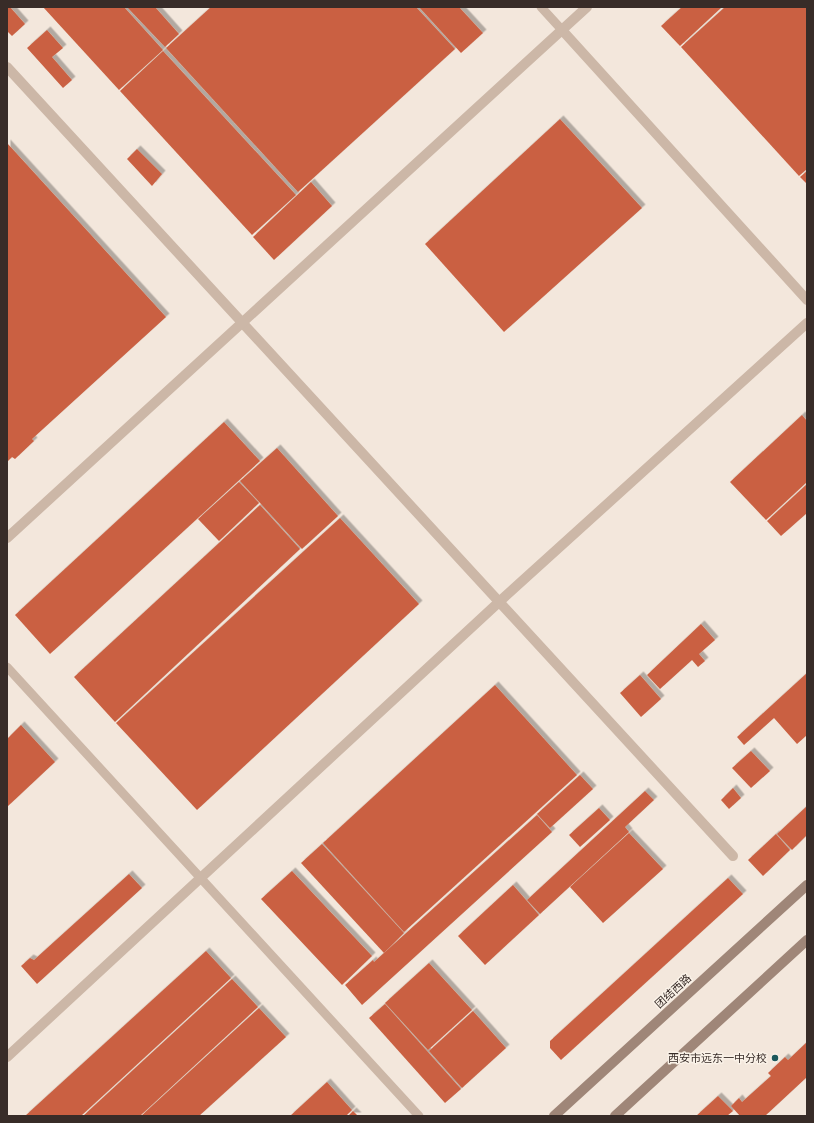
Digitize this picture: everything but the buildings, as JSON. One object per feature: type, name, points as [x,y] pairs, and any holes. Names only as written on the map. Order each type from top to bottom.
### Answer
[{"type":"street","points":[[7,538],[587,7]]},
{"type":"street","points":[[562,30],[807,300]]},
{"type":"street","points":[[7,67],[733,856]]},
{"type":"street","points":[[7,1057],[499,602],[807,323]]},
{"type":"street","name":"团结西路","points":[[554,1116],[807,884]]},
{"type":"street","points":[[615,1116],[807,940]]},
{"type":"lane","points":[[541,7],[562,30]]},
{"type":"lane","points":[[7,667],[418,1116]]},
{"type":"place","name":"西安市远东一中分校","points":[[775,1058]]}]
